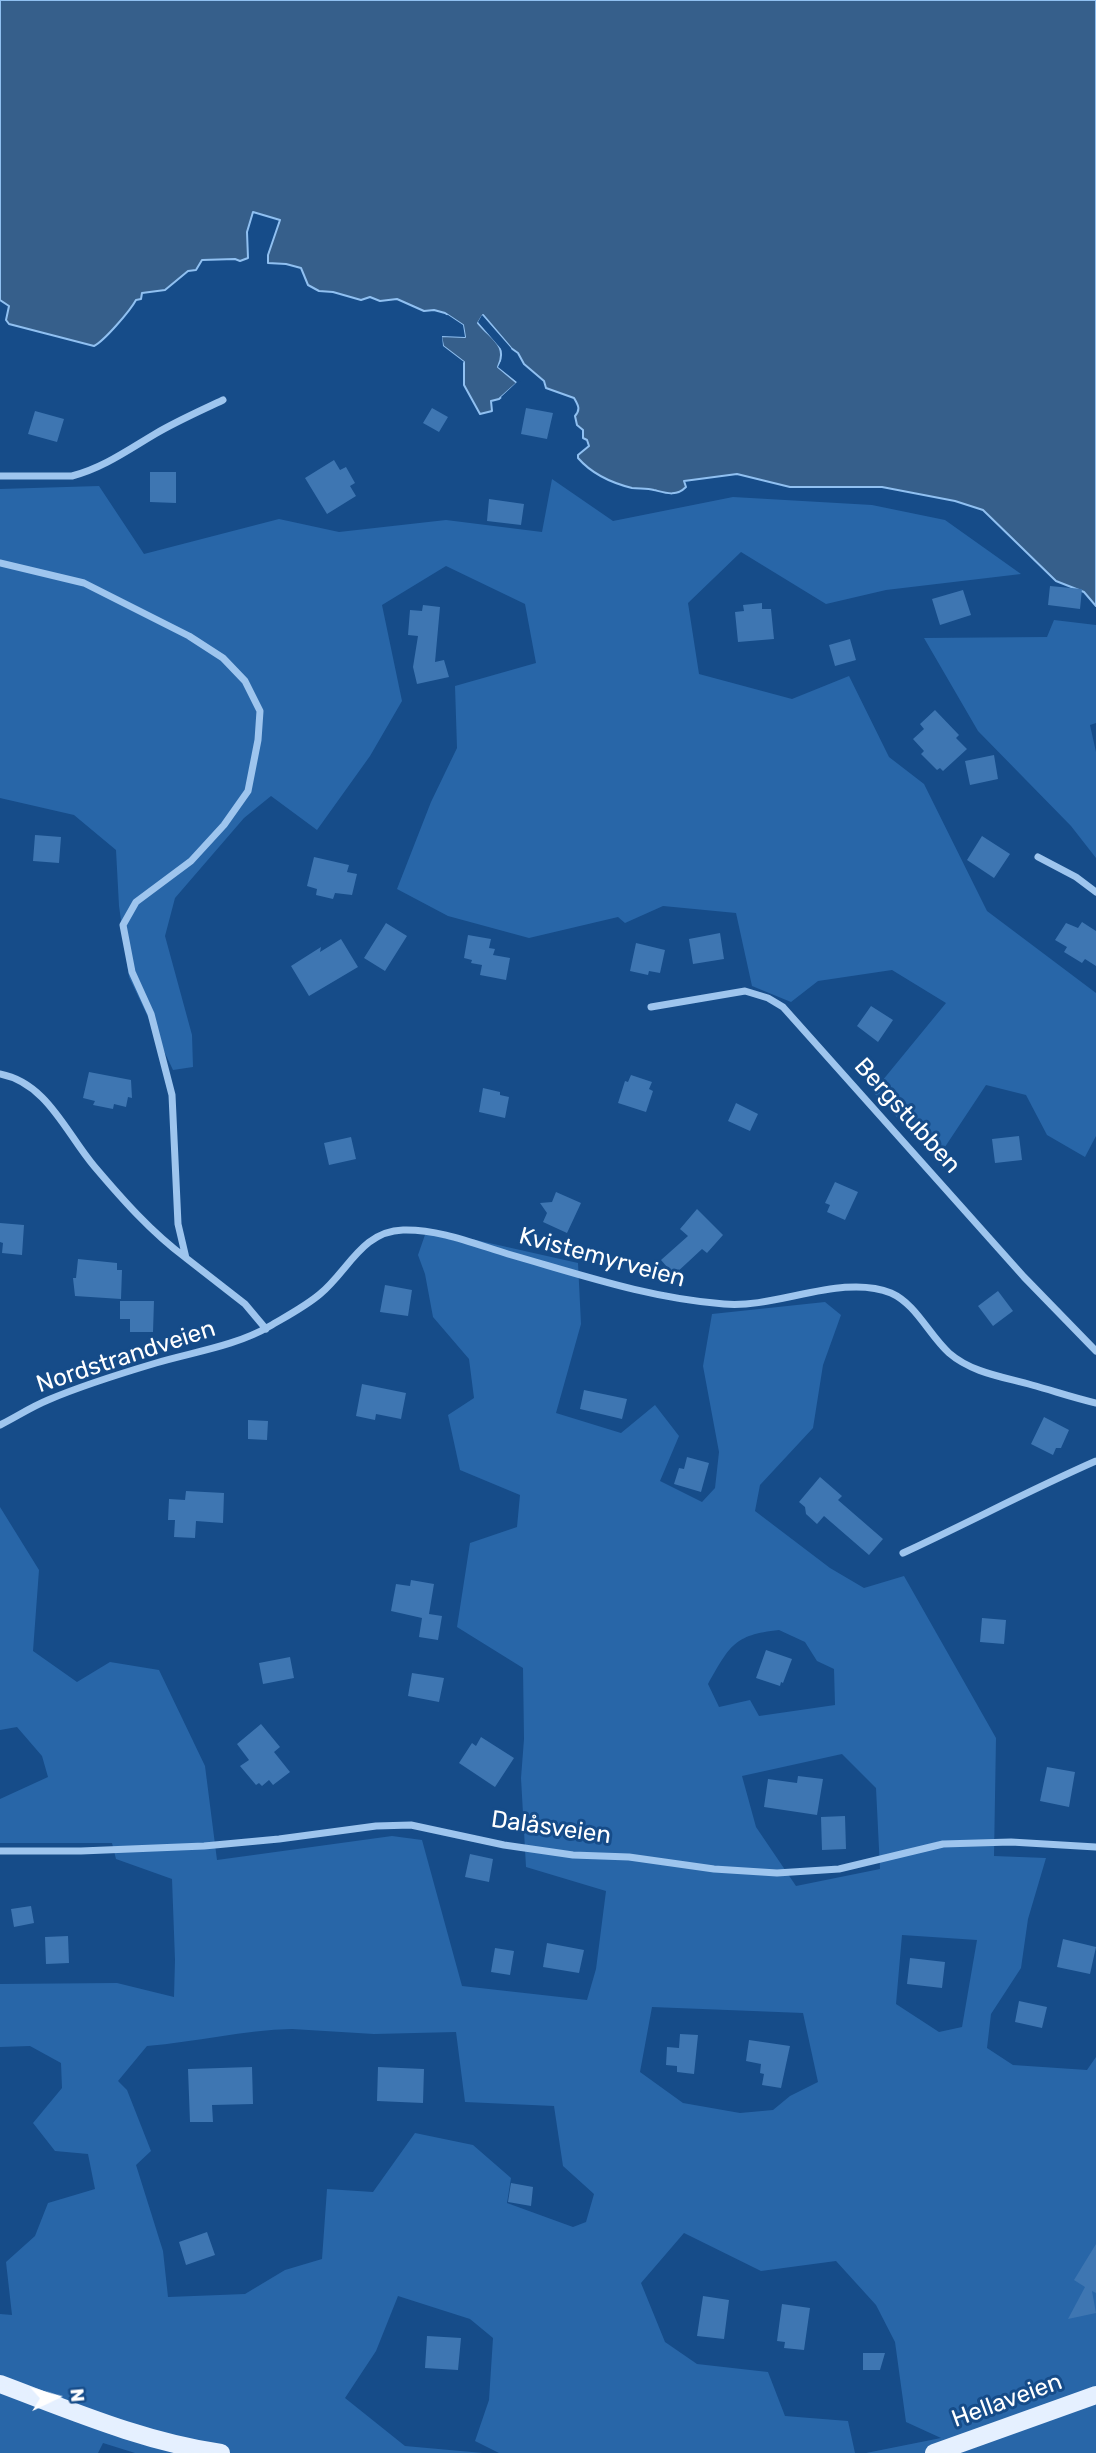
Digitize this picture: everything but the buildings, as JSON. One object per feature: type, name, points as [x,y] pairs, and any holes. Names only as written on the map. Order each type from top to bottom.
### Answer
[{"type":"main road","points":[[0,2384],[138,2434],[221,2453]]},
{"type":"main road","name":"Hellaveien","points":[[934,2453],[1096,2395]]},
{"type":"street","points":[[0,476],[83,474],[125,454],[179,420],[223,400]]},
{"type":"street","points":[[0,563],[84,583],[189,636],[223,658],[245,681],[260,710],[258,740],[248,791],[224,825],[191,861],[136,902],[123,925],[132,972],[150,1014],[172,1096],[178,1224],[186,1258]]},
{"type":"street","points":[[1038,857],[1069,873],[1096,892]]},
{"type":"street","name":"Bergstubben","points":[[651,1007],[745,991],[768,998],[783,1007],[1024,1278],[1096,1351]]},
{"type":"street","points":[[0,1074],[22,1081],[37,1092],[62,1121],[92,1164],[126,1203],[164,1241],[245,1304],[266,1329]]},
{"type":"street","name":"Kvistemyrveien","points":[[266,1329],[319,1296],[365,1244],[390,1232],[417,1231],[452,1238],[617,1287],[690,1301],[729,1305],[756,1304],[849,1288],[876,1289],[905,1302],[950,1354],[966,1365],[1064,1396],[1096,1403]]},
{"type":"street","name":"Nordstrandveien","points":[[0,1425],[45,1401],[97,1381],[234,1342],[266,1329]]},
{"type":"street","points":[[903,1553],[1096,1461]]},
{"type":"street","name":"Dalåsveien","points":[[0,1851],[204,1846],[376,1826],[411,1825],[573,1855],[629,1857],[714,1869],[777,1872],[839,1869],[943,1844],[1011,1842],[1096,1847]]},
{"type":"shaded area","points":[[0,0],[1096,0],[1096,606],[1084,592],[1056,581],[983,510],[955,501],[882,487],[790,487],[737,474],[684,481],[686,487],[671,493],[632,488],[610,480],[596,473],[578,458],[589,446],[583,438],[583,430],[577,425],[575,416],[578,407],[574,398],[546,388],[544,381],[524,364],[518,353],[483,315],[478,323],[500,348],[501,359],[498,367],[517,383],[499,399],[491,401],[492,411],[480,414],[464,385],[464,362],[443,346],[441,336],[465,337],[463,325],[445,313],[424,311],[397,299],[380,301],[370,297],[361,300],[319,291],[308,285],[301,268],[268,263],[268,255],[280,220],[253,212],[247,232],[248,258],[240,261],[202,260],[196,270],[188,271],[165,290],[142,293],[141,299],[136,300],[94,346],[9,324],[6,320],[9,306],[0,300]]},
{"type":"shaded area","points":[[552,479],[613,521],[733,497],[872,505],[945,520],[1021,574],[886,590],[826,604],[741,552],[688,603],[699,674],[792,699],[849,676],[889,757],[924,784],[987,911],[1096,993],[1096,1136],[1085,1157],[1047,1135],[1026,1095],[986,1085],[937,1159],[873,1092],[946,1003],[892,970],[818,981],[791,1002],[752,986],[736,913],[663,906],[625,923],[618,917],[529,938],[448,916],[397,889],[431,802],[457,748],[455,686],[536,663],[525,604],[446,566],[382,605],[402,701],[370,756],[317,830],[271,796],[244,818],[175,898],[165,936],[192,1035],[193,1067],[173,1070],[129,977],[119,906],[116,850],[74,815],[0,798],[0,489],[99,486],[144,554],[279,519],[339,532],[446,520],[542,532]]},
{"type":"shaded area","points":[[1054,620],[1096,625],[1096,723],[1090,725],[1096,752],[1096,858],[1071,826],[978,731],[924,638],[1047,637]]},
{"type":"shaded area","points":[[427,1229],[578,1263],[581,1324],[556,1413],[621,1433],[655,1405],[679,1436],[660,1481],[702,1502],[715,1488],[719,1452],[703,1366],[712,1314],[825,1302],[841,1315],[823,1365],[813,1428],[760,1485],[755,1511],[830,1568],[864,1588],[904,1576],[996,1738],[994,1856],[1046,1858],[1028,1919],[1021,1968],[991,2014],[987,2048],[1013,2065],[1087,2070],[1096,2057],[1096,2453],[866,2453],[941,2438],[906,2422],[895,2342],[876,2305],[836,2261],[761,2271],[684,2233],[641,2283],[665,2342],[697,2364],[768,2372],[785,2416],[848,2421],[855,2453],[499,2453],[475,2441],[489,2400],[493,2338],[470,2319],[398,2296],[376,2351],[345,2398],[405,2446],[483,2453],[135,2453],[103,2443],[98,2453],[0,2453],[0,2314],[12,2315],[6,2262],[35,2236],[48,2203],[95,2189],[88,2154],[55,2151],[33,2123],[62,2088],[61,2063],[30,2046],[0,2047],[0,1984],[117,1983],[174,1997],[175,1960],[172,1879],[116,1859],[112,1843],[0,1843],[0,1799],[48,1777],[42,1756],[17,1727],[0,1730],[0,1507],[39,1570],[33,1651],[77,1682],[110,1662],[159,1670],[205,1766],[217,1860],[392,1836],[422,1840],[462,1986],[587,2000],[596,1969],[606,1891],[526,1867],[521,1778],[524,1739],[523,1668],[457,1627],[470,1543],[517,1527],[520,1495],[460,1470],[448,1415],[474,1398],[469,1359],[433,1317],[425,1274],[418,1255]],"holes":[[[779,1630],[805,1642],[817,1661],[834,1669],[835,1705],[759,1716],[750,1700],[719,1707],[708,1684],[715,1671],[734,1645],[742,1639]],[[842,1754],[876,1788],[880,1869],[796,1886],[756,1827],[742,1776]],[[902,1935],[977,1940],[962,2027],[939,2032],[896,2004]],[[652,2007],[803,2013],[818,2082],[790,2096],[773,2110],[740,2113],[683,2103],[640,2072]],[[292,2029],[374,2034],[456,2032],[465,2102],[554,2106],[563,2166],[594,2194],[586,2222],[573,2227],[507,2203],[511,2178],[473,2145],[415,2133],[373,2192],[327,2189],[322,2259],[285,2270],[245,2294],[168,2297],[163,2251],[136,2165],[151,2151],[127,2090],[118,2081],[147,2046]]]},
{"type":"pier","points":[[448,315],[463,325],[465,337],[442,336],[443,346],[464,362],[460,364],[439,347],[439,333],[461,334],[460,327],[444,316]]},
{"type":"pier","points":[[482,315],[511,348],[512,353],[483,321],[506,349],[502,366],[521,382],[503,400],[501,397],[517,382],[498,367],[503,357],[502,350],[478,322]]}]
